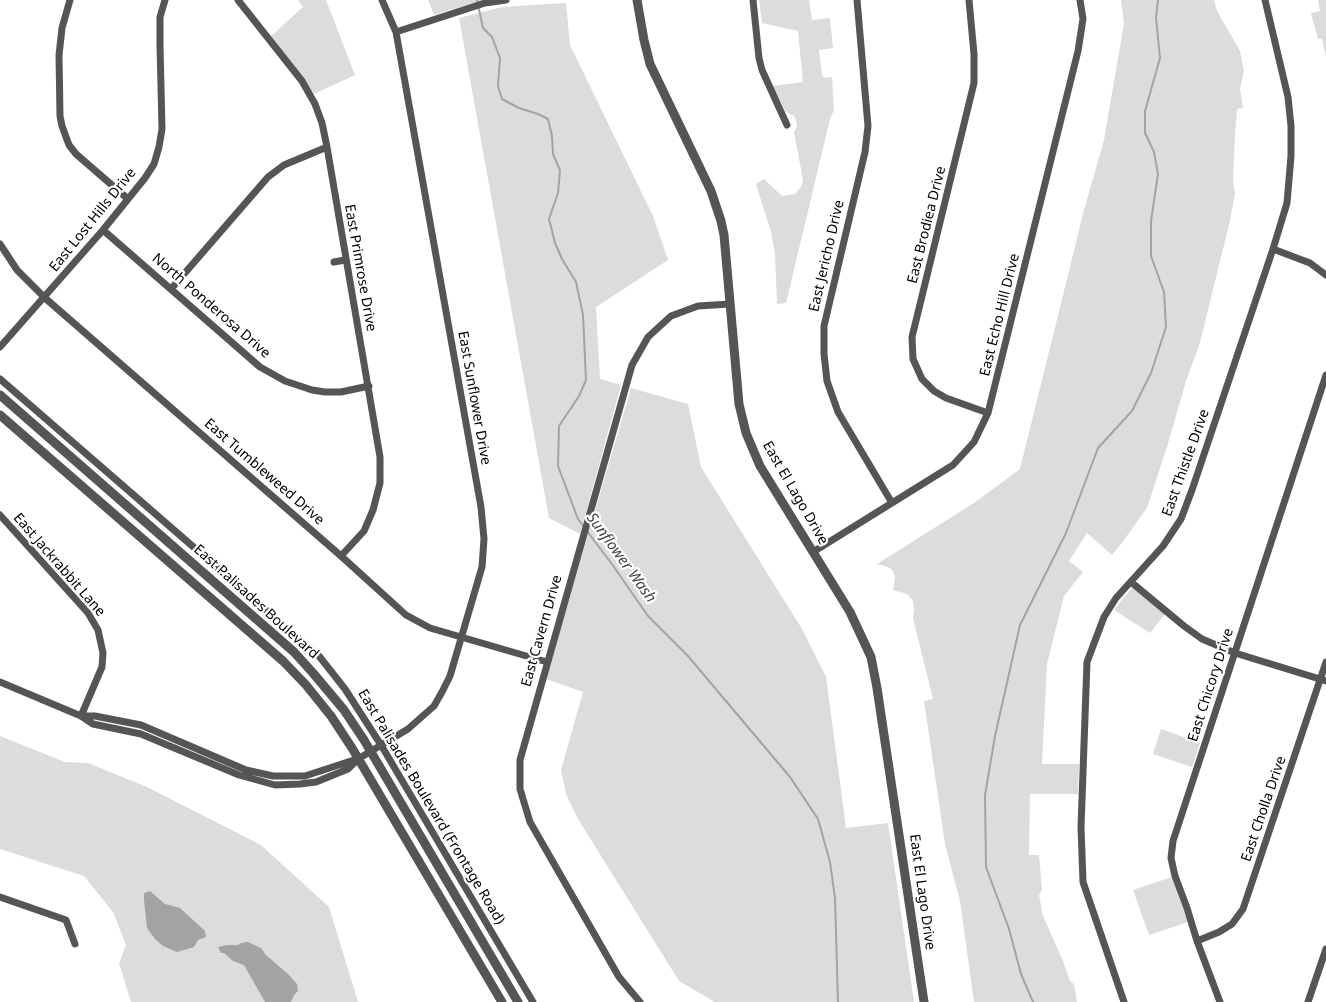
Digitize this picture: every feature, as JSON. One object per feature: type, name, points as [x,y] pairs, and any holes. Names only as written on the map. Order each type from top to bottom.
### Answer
[{"type":"street","points":[[70,0],[62,28],[60,55],[60,116],[62,126],[76,154],[128,198]]},
{"type":"street","name":"East Lost Hills Drive","points":[[0,347],[103,230],[154,164],[162,129],[160,17],[165,0]]},
{"type":"street","name":"East Primrose Drive","points":[[238,0],[302,81],[315,104],[322,123],[327,148],[380,456],[380,483],[374,510],[364,531],[341,556]]},
{"type":"street","name":"East Sunflower Drive","points":[[358,759],[408,729],[434,706],[450,676],[482,568],[484,539],[481,507],[396,32],[382,0]]},
{"type":"street","points":[[396,32],[485,3],[506,0]]},
{"type":"street","name":"East El Lago Drive","points":[[637,0],[650,64],[711,191],[719,214],[724,236],[739,404],[746,433],[760,466],[867,645],[874,669],[924,1002]]},
{"type":"street","points":[[753,0],[762,70],[787,125]]},
{"type":"street","name":"East Jericho Drive","points":[[858,0],[868,126],[865,152],[824,326],[824,354],[827,382],[838,412],[892,503]]},
{"type":"street","name":"East Brodiea Drive","points":[[969,0],[974,54],[974,83],[912,337],[913,359],[922,379],[934,391],[946,398],[988,413]]},
{"type":"street","name":"East Echo Hill Drive","points":[[813,552],[953,465],[974,442],[988,413],[1078,51],[1082,19],[1080,0]]},
{"type":"street","name":"East Thistle Drive","points":[[1124,1002],[1083,882],[1081,827],[1087,662],[1104,616],[1116,598],[1163,546],[1181,519],[1273,249],[1286,203],[1291,156],[1291,126],[1288,97],[1265,0]]},
{"type":"street","points":[[171,289],[268,177],[284,165],[327,148]]},
{"type":"street","name":"North Ponderosa Drive","points":[[103,230],[260,367],[284,381],[312,390],[341,392],[369,386]]},
{"type":"street","name":"East Tumbleweed Drive","points":[[0,244],[17,270],[45,298],[406,614],[430,628],[546,662]]},
{"type":"street","points":[[1273,249],[1310,263],[1326,275]]},
{"type":"street","points":[[334,262],[345,260]]},
{"type":"street","name":"East Cavern Drive","points":[[640,1002],[620,977],[530,822],[520,789],[520,760],[546,662],[632,365],[648,337],[671,316],[698,306],[730,304]]},
{"type":"street","name":"East Chicory Drive","points":[[1220,1002],[1175,876],[1172,858],[1173,841],[1326,376]]},
{"type":"street","name":"East Palisades Boulevard (Frontage Road)","points":[[0,379],[319,656],[345,689],[381,745],[533,1002]]},
{"type":"street","name":"East Palisades Boulevard","points":[[0,395],[294,652],[344,710],[518,1002]]},
{"type":"street","name":"East Palisades Boulevard","points":[[0,415],[283,661],[331,716],[502,1002]]},
{"type":"street","name":"East Jackrabbit Lane","points":[[0,515],[88,613],[98,630],[103,653],[102,667],[81,716]]},
{"type":"street","points":[[1132,582],[1202,639],[1235,653],[1323,680]]},
{"type":"street","name":"East Cholla Drive","points":[[1197,941],[1219,932],[1232,924],[1243,909],[1323,680],[1326,662]]},
{"type":"street","points":[[0,682],[81,716],[95,716],[141,725],[252,780],[275,785],[316,782],[348,769],[358,759]]},
{"type":"street","points":[[176,744],[246,770],[273,776],[305,776],[358,759]]},
{"type":"street","points":[[252,780],[254,772]]},
{"type":"street","points":[[0,897],[66,920],[75,944]]},
{"type":"street","points":[[1308,1002],[1326,949]]},
{"type":"shaded area","points":[[298,0],[326,0],[355,75],[314,94],[271,36],[303,7]]},
{"type":"shaded area","points":[[428,0],[484,0],[434,15]]},
{"type":"shaded area","points":[[759,0],[809,0],[812,20],[830,18],[833,48],[819,50],[822,75],[825,78],[832,77],[834,110],[830,119],[786,303],[777,304],[775,254],[771,232],[756,184],[764,179],[782,196],[795,194],[801,187],[803,180],[794,132],[797,126],[796,121],[794,116],[786,112],[773,86],[803,82],[798,31],[762,23]]},
{"type":"shaded area","points":[[1121,0],[1214,0],[1217,11],[1240,51],[1244,71],[1240,89],[1243,108],[1237,109],[1235,135],[1233,181],[1235,193],[1230,221],[1199,346],[1186,381],[1147,508],[1112,555],[1087,533],[1069,561],[1083,572],[1064,596],[1047,664],[1042,764],[1079,764],[1078,794],[1030,794],[1029,855],[1039,855],[1042,890],[1039,895],[1043,916],[1070,981],[1074,984],[1077,1002],[974,1002],[960,901],[945,844],[924,701],[933,699],[913,618],[913,601],[907,594],[893,590],[895,578],[893,571],[888,567],[877,564],[974,503],[1020,469],[1084,210],[1104,140],[1124,23]]},
{"type":"shaded area","points":[[1318,0],[1326,0],[1326,57],[1322,39],[1318,39],[1311,13],[1320,11]]},
{"type":"shaded area","points":[[566,3],[570,45],[653,216],[668,260],[596,307],[600,379],[621,385],[580,534],[549,518],[459,18],[502,7]]},
{"type":"shaded area","points":[[631,388],[688,404],[701,467],[802,629],[826,677],[846,828],[888,823],[914,1002],[715,1002],[679,981],[578,819],[566,794],[561,770],[583,692],[546,679]]},
{"type":"shaded area","points":[[1134,588],[1166,613],[1150,633],[1114,610],[1130,590]]},
{"type":"shaded area","points":[[1161,729],[1200,743],[1192,767],[1153,754]]},
{"type":"shaded area","points":[[0,736],[65,762],[88,763],[147,787],[261,845],[329,907],[358,1002],[131,1002],[119,963],[126,945],[113,912],[84,876],[0,849]]},
{"type":"shaded area","points":[[1172,877],[1188,922],[1149,935],[1133,890]]},
{"type":"shaded area","points":[[150,891],[165,904],[180,908],[205,931],[206,937],[198,940],[194,947],[177,952],[163,946],[147,928],[144,893]]},
{"type":"shaded area","points":[[248,942],[261,948],[297,984],[298,991],[291,1002],[265,1002],[244,965],[233,961],[224,953],[221,953],[218,947]]},
{"type":"waterway","name":"Sunflower Wash","points":[[477,0],[483,28],[492,37],[500,58],[498,86],[502,99],[548,119],[552,136],[553,154],[560,170],[558,193],[549,219],[555,243],[576,282],[583,315],[586,380],[579,396],[559,426],[558,466],[578,519],[584,527]]},
{"type":"waterway","points":[[1033,1002],[1021,974],[1009,929],[986,867],[985,795],[995,736],[1020,625],[1066,533],[1098,448],[1132,411],[1151,373],[1166,327],[1164,292],[1151,256],[1151,221],[1158,174],[1154,152],[1145,133],[1145,111],[1160,58],[1156,18],[1158,0]]},
{"type":"waterway","name":"Sunflower Wash","points":[[587,531],[648,616],[688,656],[790,777],[818,819],[830,862],[835,898],[838,1002]]}]
